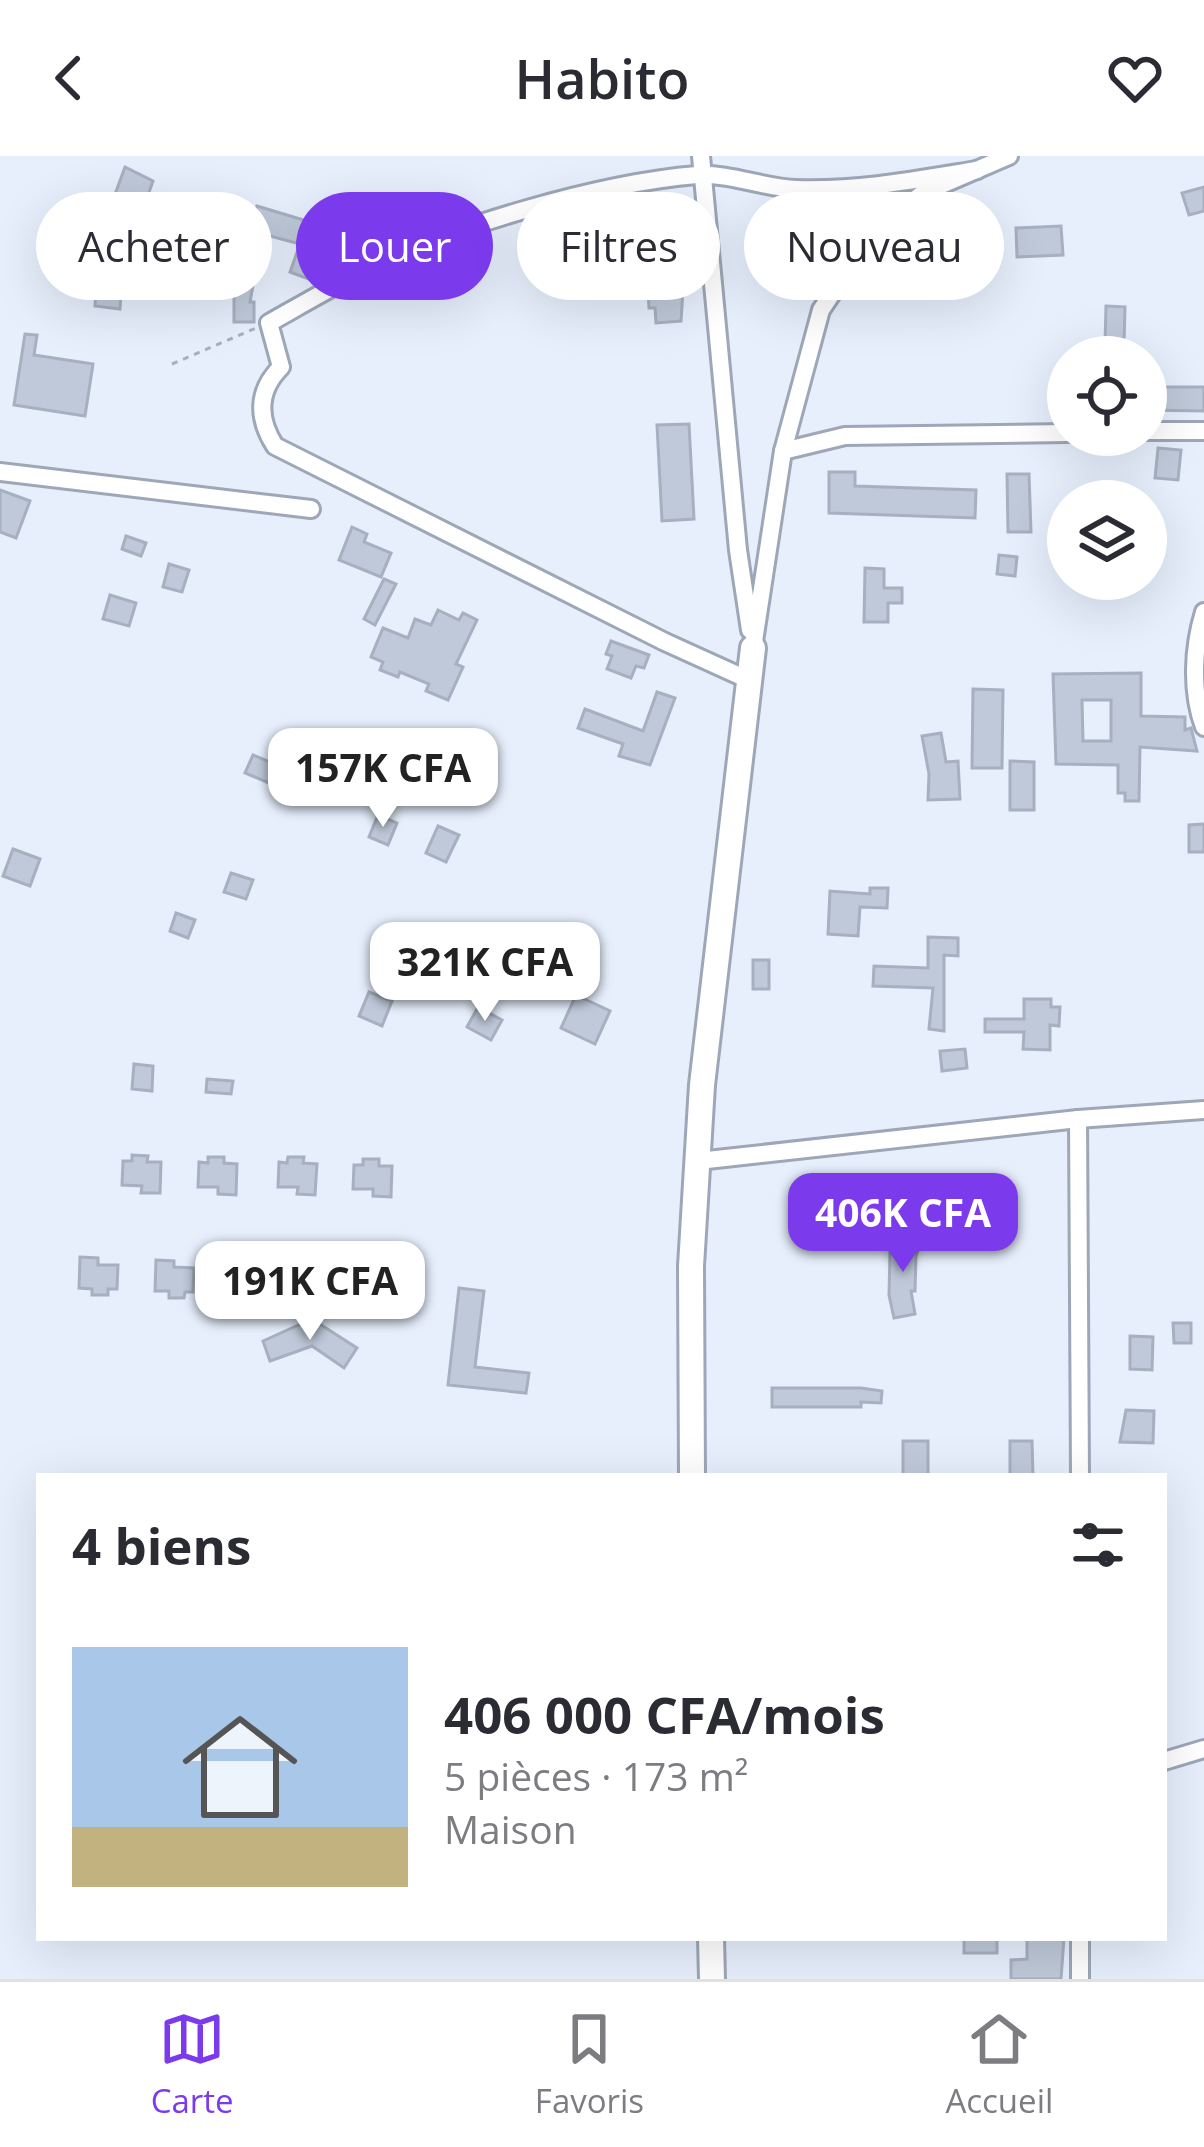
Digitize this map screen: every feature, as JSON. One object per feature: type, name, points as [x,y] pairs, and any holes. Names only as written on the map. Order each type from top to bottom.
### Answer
[{"type":"highway","points":[[692,1473],[691,1266],[703,1084],[753,648]]},
{"type":"highway","points":[[711,1941],[712,1979]]},
{"type":"street","points":[[753,648],[784,451],[820,310],[862,249],[923,193],[1009,156]]},
{"type":"street","points":[[751,681],[275,446],[264,428],[261,400],[269,379],[281,367],[269,323],[367,269],[469,228],[701,165],[790,188],[864,189],[977,170]]},
{"type":"street","points":[[701,165],[738,550],[753,648]]},
{"type":"street","points":[[1167,431],[1204,430]]},
{"type":"street","points":[[784,451],[845,436],[1047,433]]},
{"type":"street","points":[[0,472],[311,509]]},
{"type":"street","points":[[1204,612],[1195,661],[1197,708],[1204,727]]},
{"type":"street","points":[[698,1161],[1078,1119],[1204,1110]]},
{"type":"street","points":[[1078,1119],[1080,1473]]},
{"type":"street","points":[[1167,1760],[1204,1749]]},
{"type":"street","points":[[1079,1941],[1081,1979]]},
{"type":"path","points":[[172,364],[269,323]]},
{"type":"building","points":[[125,167],[153,181],[149,192],[116,192]]},
{"type":"building","points":[[1204,187],[1204,211],[1189,215],[1182,193]]},
{"type":"building","points":[[272,210],[296,218],[296,243],[272,237]]},
{"type":"building","points":[[1061,226],[1063,255],[1017,257],[1016,228]]},
{"type":"building","points":[[95,300],[121,300],[120,309],[95,306]]},
{"type":"building","points":[[234,300],[254,302],[254,322],[234,322]]},
{"type":"building","points":[[649,300],[682,300],[681,321],[656,323],[655,308],[649,308]]},
{"type":"building","points":[[1106,306],[1125,307],[1124,336],[1105,336]]},
{"type":"building","points":[[25,334],[37,335],[34,355],[93,364],[85,416],[14,405]]},
{"type":"building","points":[[1167,387],[1204,387],[1204,411],[1167,410]]},
{"type":"building","points":[[689,424],[694,519],[662,521],[657,425]]},
{"type":"building","points":[[1167,449],[1181,450],[1178,480],[1155,478],[1157,456],[1167,456]]},
{"type":"building","points":[[829,472],[855,472],[855,486],[976,490],[975,518],[829,513]]},
{"type":"building","points":[[1007,474],[1029,474],[1031,532],[1008,532]]},
{"type":"building","points":[[0,490],[30,501],[16,538],[0,532]]},
{"type":"building","points":[[352,527],[367,534],[364,542],[391,553],[381,577],[339,560]]},
{"type":"building","points":[[126,536],[146,543],[141,556],[122,549]]},
{"type":"building","points":[[999,555],[1017,557],[1015,576],[997,574]]},
{"type":"building","points":[[169,564],[189,570],[182,592],[163,587]]},
{"type":"building","points":[[865,568],[884,569],[884,588],[902,588],[902,603],[888,603],[888,622],[864,622]]},
{"type":"building","points":[[384,579],[396,584],[375,625],[364,619]]},
{"type":"building","points":[[110,595],[136,603],[129,626],[103,619]]},
{"type":"building","points":[[438,610],[459,620],[463,613],[477,620],[456,664],[463,667],[448,700],[426,691],[429,684],[380,670],[383,662],[371,657],[383,628],[408,638],[415,619],[431,625]]},
{"type":"building","points":[[611,641],[649,655],[644,668],[636,666],[631,678],[607,669]]},
{"type":"building","points":[[1141,673],[1141,716],[1185,717],[1185,730],[1191,728],[1197,751],[1140,747],[1139,801],[1125,801],[1125,793],[1118,793],[1118,765],[1056,764],[1053,674]],"holes":[[[1082,700],[1111,700],[1111,741],[1083,741]]]},
{"type":"building","points":[[973,689],[1003,690],[1002,768],[972,768]]},
{"type":"building","points":[[657,692],[675,698],[650,765],[619,756],[623,744],[578,728],[585,709],[643,731]]},
{"type":"building","points":[[941,733],[946,762],[958,761],[960,799],[928,800],[922,736]]},
{"type":"building","points":[[253,755],[277,765],[269,783],[245,773]]},
{"type":"building","points":[[1010,761],[1034,762],[1034,810],[1010,810]]},
{"type":"building","points":[[378,815],[397,823],[388,845],[369,837]]},
{"type":"building","points":[[1204,824],[1204,852],[1189,852],[1189,825]]},
{"type":"building","points":[[438,826],[459,835],[446,862],[426,853]]},
{"type":"building","points":[[13,849],[40,859],[30,886],[3,876]]},
{"type":"building","points":[[231,873],[253,880],[246,899],[224,892]]},
{"type":"building","points":[[870,888],[888,888],[887,908],[860,907],[858,936],[828,934],[830,891],[870,894]]},
{"type":"building","points":[[176,913],[195,920],[188,938],[170,931]]},
{"type":"building","points":[[928,937],[958,938],[958,956],[944,955],[944,1031],[929,1029],[933,988],[873,986],[874,966],[928,968]]},
{"type":"building","points":[[753,960],[769,960],[769,989],[753,989]]},
{"type":"building","points":[[369,992],[392,1001],[382,1026],[359,1016]]},
{"type":"building","points":[[576,995],[610,1011],[595,1044],[561,1028]]},
{"type":"building","points":[[1024,999],[1051,999],[1051,1007],[1060,1007],[1059,1026],[1050,1025],[1050,1050],[1023,1049],[1024,1032],[985,1032],[985,1019],[1024,1019]]},
{"type":"building","points":[[478,1007],[502,1020],[491,1040],[467,1027]]},
{"type":"building","points":[[965,1049],[967,1068],[942,1071],[940,1051]]},
{"type":"building","points":[[134,1064],[153,1066],[152,1091],[132,1089]]},
{"type":"building","points":[[207,1079],[233,1081],[231,1094],[206,1092]]},
{"type":"building","points":[[132,1155],[161,1162],[160,1193],[141,1193],[142,1186],[122,1185],[123,1161],[132,1161]]},
{"type":"building","points":[[208,1157],[224,1157],[224,1163],[237,1164],[236,1195],[218,1194],[218,1187],[198,1187],[199,1162],[208,1163]]},
{"type":"building","points":[[288,1157],[304,1157],[303,1163],[317,1164],[315,1195],[297,1194],[298,1187],[278,1187],[279,1162],[287,1163]]},
{"type":"building","points":[[363,1159],[379,1159],[379,1166],[392,1166],[391,1197],[373,1196],[373,1189],[353,1189],[354,1165],[363,1165]]},
{"type":"building","points":[[896,1233],[921,1241],[915,1291],[911,1291],[915,1314],[894,1318],[890,1252]]},
{"type":"building","points":[[80,1257],[98,1258],[98,1265],[118,1265],[117,1289],[108,1289],[108,1295],[92,1295],[92,1289],[79,1288]]},
{"type":"building","points":[[156,1260],[194,1268],[193,1292],[185,1292],[184,1298],[169,1298],[169,1291],[155,1291]]},
{"type":"building","points":[[459,1288],[484,1291],[475,1367],[529,1373],[526,1393],[448,1385]]},
{"type":"building","points":[[312,1319],[357,1348],[344,1368],[312,1346],[270,1361],[263,1341]]},
{"type":"building","points":[[1173,1323],[1191,1323],[1191,1343],[1174,1343]]},
{"type":"building","points":[[1130,1336],[1153,1337],[1152,1370],[1130,1369]]},
{"type":"building","points":[[772,1388],[882,1391],[881,1403],[861,1402],[861,1407],[772,1407]]},
{"type":"building","points":[[1126,1410],[1154,1411],[1153,1443],[1120,1442]]},
{"type":"building","points":[[903,1441],[928,1441],[928,1473],[903,1473]]},
{"type":"building","points":[[1010,1441],[1032,1441],[1033,1473],[1010,1473]]},
{"type":"building","points":[[964,1941],[997,1941],[997,1953],[964,1953]]},
{"type":"building","points":[[1027,1941],[1064,1941],[1061,1979],[1011,1979],[1011,1960],[1027,1959]]}]
